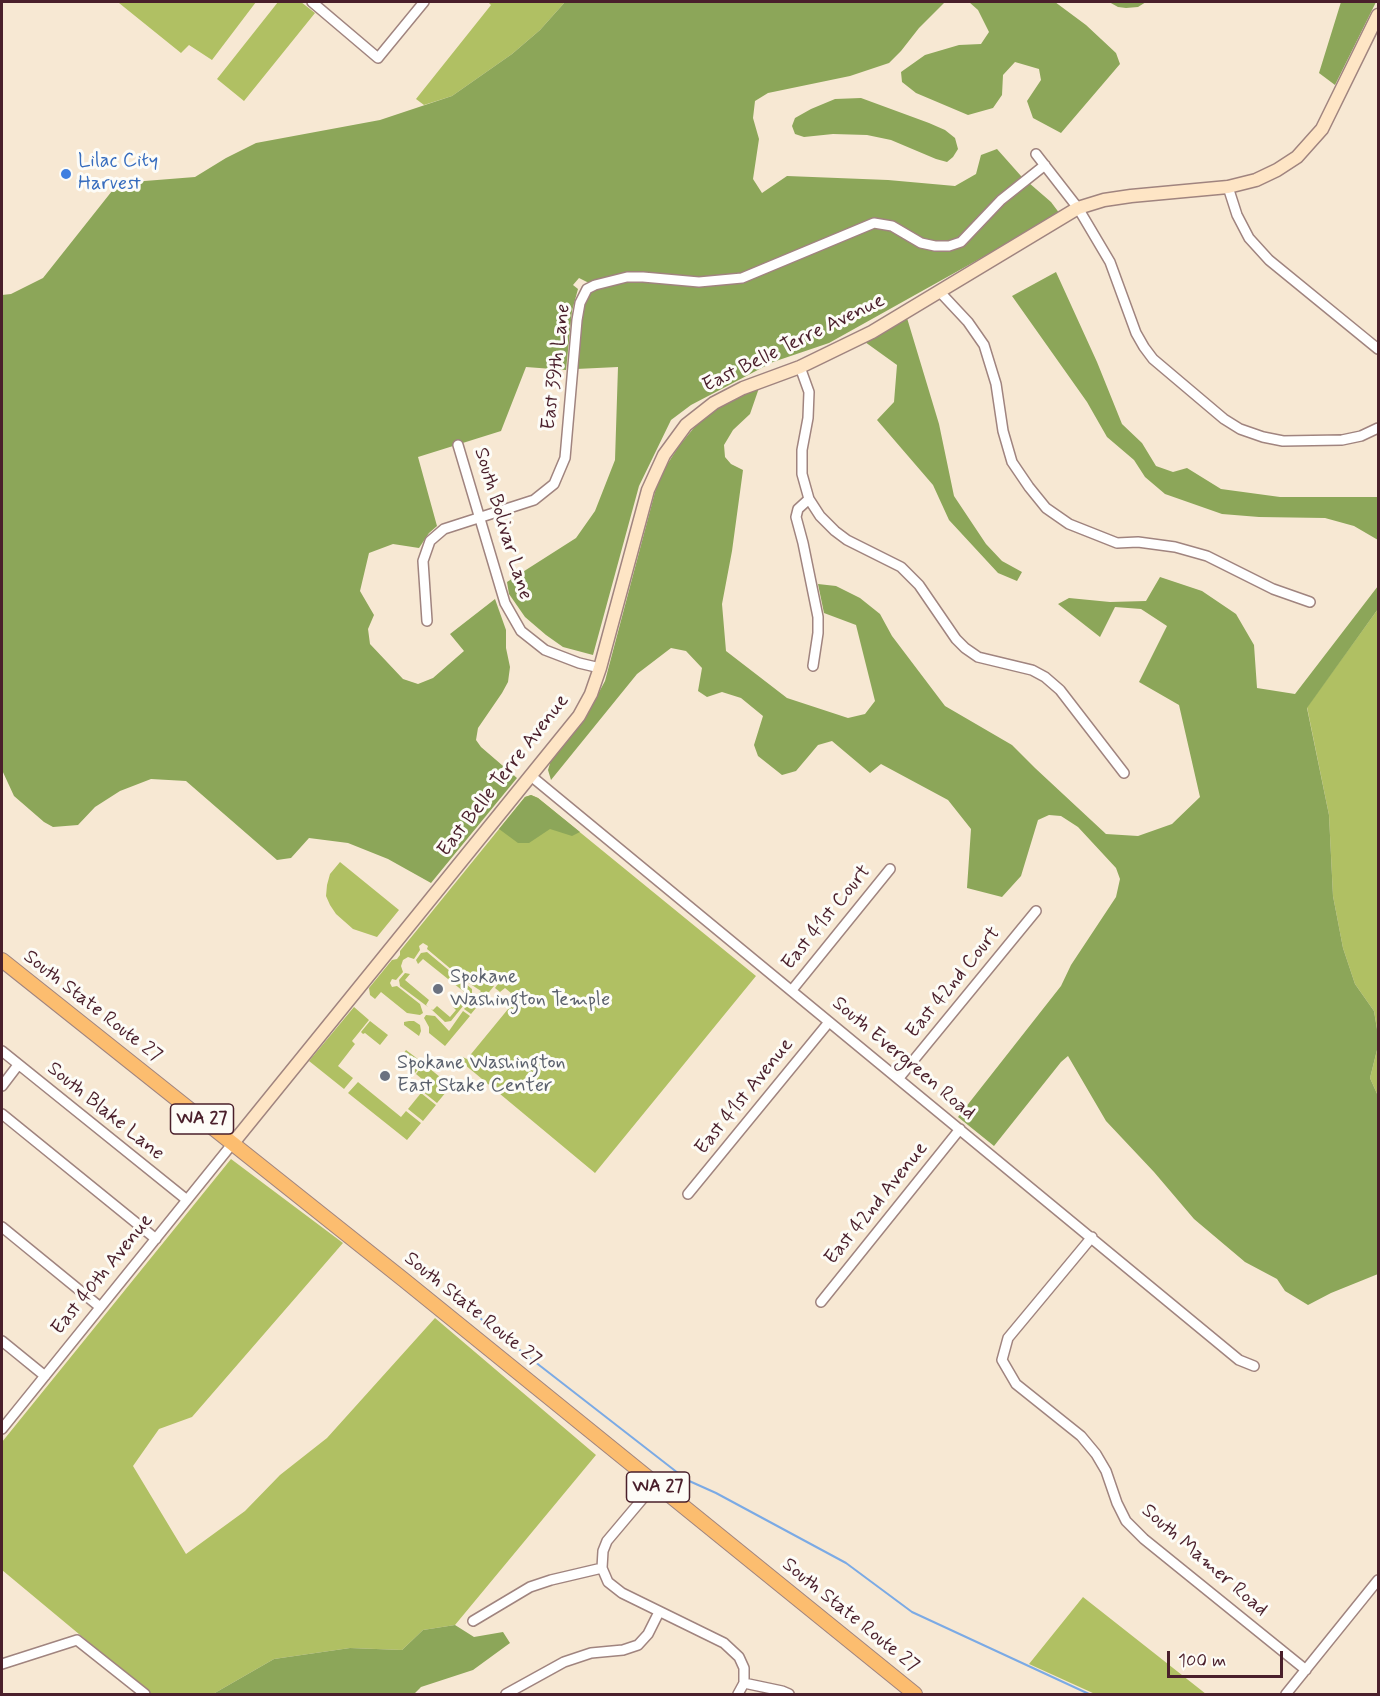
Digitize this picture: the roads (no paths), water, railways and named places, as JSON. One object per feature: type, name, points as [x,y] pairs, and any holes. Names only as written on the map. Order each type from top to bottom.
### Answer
[{"type":"main road","name":"South State Route 27","points":[[2,960],[233,1143],[915,1695]]},
{"type":"street","points":[[312,2],[378,57],[424,2]]},
{"type":"street","name":"East Belle Terre Avenue","points":[[233,1143],[579,716],[591,694],[600,668],[648,490],[664,455],[686,425],[714,403],[743,388],[800,367],[872,332],[1078,208],[1104,200],[1131,196],[1228,187],[1257,180],[1277,171],[1308,146],[1331,113],[1378,15]]},
{"type":"street","points":[[1036,154],[1078,208],[1110,262],[1136,333],[1144,347],[1161,366],[1224,419],[1240,429],[1283,441],[1342,440],[1361,436],[1378,428]]},
{"type":"street","name":"East 39th Lane","points":[[427,621],[423,561],[429,541],[444,529],[534,500],[554,484],[565,458],[577,320],[580,303],[587,289],[627,277],[699,282],[742,278],[874,223],[891,226],[921,243],[949,246],[961,242],[1001,200],[1045,165]]},
{"type":"street","points":[[1228,187],[1237,215],[1249,238],[1269,260],[1378,349]]},
{"type":"street","points":[[939,291],[968,322],[984,345],[996,384],[1003,431],[1012,462],[1046,508],[1068,524],[1117,543],[1138,542],[1175,547],[1207,556],[1273,589],[1310,602]]},
{"type":"street","points":[[800,367],[809,392],[802,474],[809,499],[820,516],[846,540],[901,567],[918,585],[956,639],[978,657],[1032,670],[1045,677],[1066,698],[1124,773]]},
{"type":"street","name":"South Bolivar Lane","points":[[458,445],[505,603],[521,631],[545,650],[600,668]]},
{"type":"street","points":[[809,499],[798,508],[796,517],[818,616],[813,666]]},
{"type":"street","name":"South Evergreen Road","points":[[531,776],[1239,1360],[1254,1366]]},
{"type":"street","name":"East 41st Court","points":[[792,990],[890,869]]},
{"type":"street","name":"East 42nd Court","points":[[899,1078],[1036,911]]},
{"type":"street","name":"East 41st Avenue","points":[[688,1194],[829,1022]]},
{"type":"street","name":"South Blake Lane","points":[[2,1051],[187,1200]]},
{"type":"street","points":[[2,1086],[18,1065]]},
{"type":"street","points":[[2,1114],[156,1239]]},
{"type":"street","name":"East 42nd Avenue","points":[[821,1302],[960,1129]]},
{"type":"street","name":"East 40th Avenue","points":[[2,1429],[233,1143]]},
{"type":"street","points":[[2,1227],[100,1307]]},
{"type":"street","name":"South Mamer Road","points":[[1092,1237],[1008,1338],[1002,1360],[1016,1384],[1081,1436],[1096,1454],[1106,1471],[1126,1521],[1144,1539],[1306,1670]]},
{"type":"street","points":[[2,1341],[45,1376]]},
{"type":"street","points":[[655,1484],[607,1541],[603,1551],[602,1568],[608,1582],[622,1593],[724,1643],[739,1657],[744,1668],[744,1683],[738,1695]]},
{"type":"street","points":[[473,1621],[530,1587],[602,1568]]},
{"type":"street","points":[[1286,1695],[1378,1580]]},
{"type":"street","points":[[506,1695],[564,1662],[591,1653],[623,1650],[638,1645],[648,1634],[659,1612]]},
{"type":"street","points":[[2,1664],[76,1640],[145,1695]]},
{"type":"street","points":[[744,1683],[782,1691],[789,1695]]},
{"type":"waterway","points":[[449,1293],[687,1480],[716,1493],[846,1563],[912,1612],[1089,1694]]},
{"type":"place","name":"Lilac City Harvest","points":[[66,174]]},
{"type":"place","name":"Spokane Washington Temple","points":[[438,989]]},
{"type":"place","name":"Spokane Washington East Stake Center","points":[[385,1076]]}]
